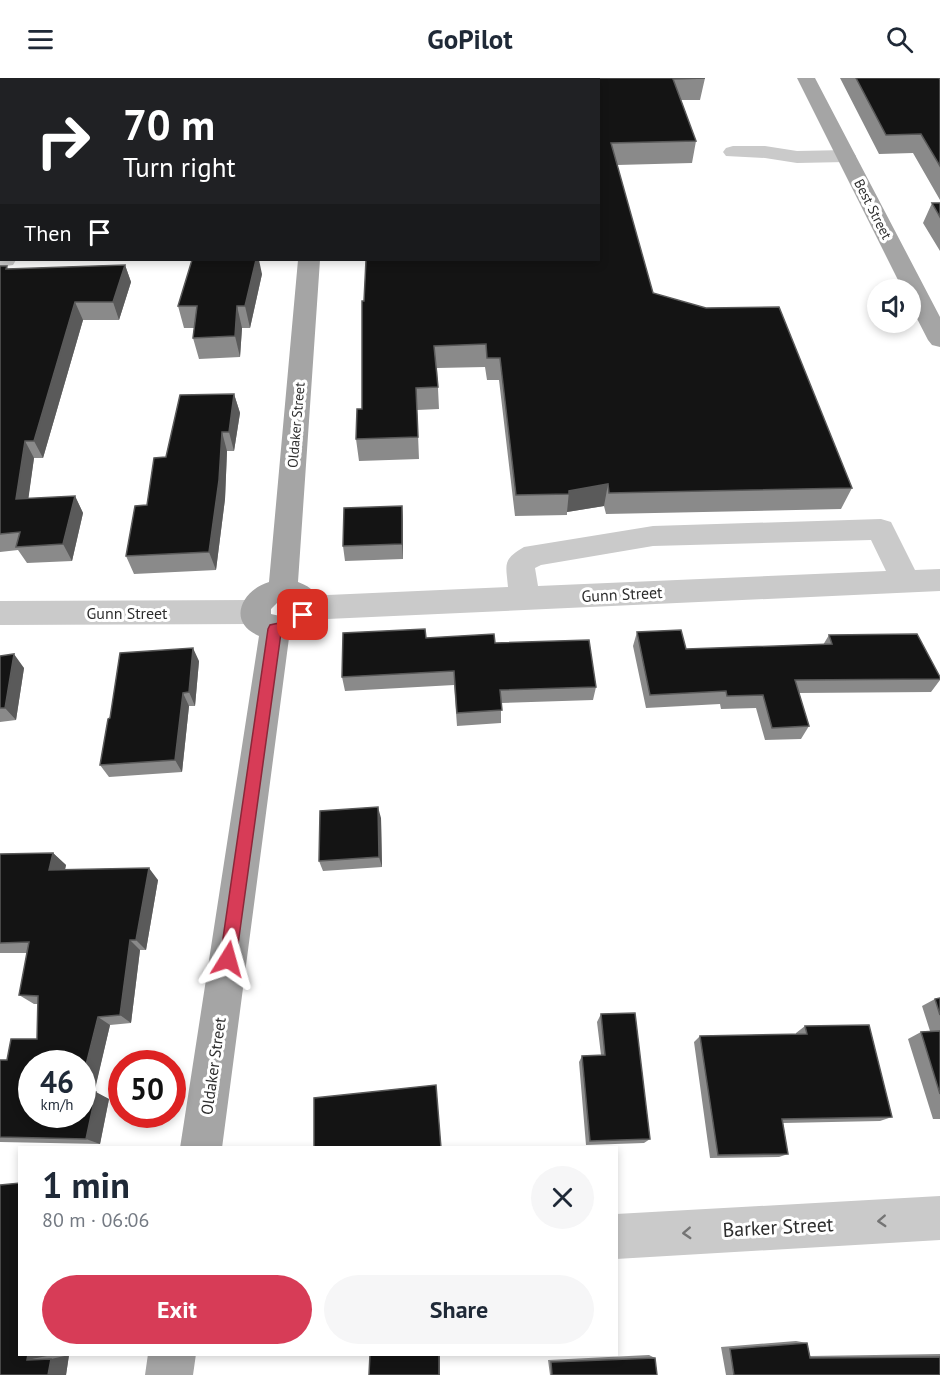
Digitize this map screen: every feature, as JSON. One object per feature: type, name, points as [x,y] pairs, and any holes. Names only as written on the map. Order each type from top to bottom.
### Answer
[{"type":"main road","name":"Best Street","points":[[806,78],[940,339]]},
{"type":"main road","name":"Oldaker Street","points":[[294,599],[309,261]]},
{"type":"main road","points":[[265,620],[259,599],[267,594],[294,599]]},
{"type":"main road","name":"Oldaker Street","points":[[201,1146],[265,620]]},
{"type":"main road","points":[[169,1375],[172,1356]]},
{"type":"street","points":[[733,152],[765,152],[797,157],[846,156]]},
{"type":"street","points":[[524,598],[520,562],[534,555],[653,536],[883,534],[906,581]]},
{"type":"street","name":"Gunn Street","points":[[294,599],[524,598],[940,580]]},
{"type":"street","name":"Gunn Street","points":[[0,613],[265,620]]},
{"type":"street","name":"Barker Street","points":[[618,1237],[940,1218]]},
{"type":"building","points":[[600,78],[705,78],[673,79],[696,141],[611,143],[653,293],[706,308],[779,307],[852,488],[609,493],[608,484],[569,491],[569,494],[516,495],[500,358],[487,358],[486,344],[434,346],[438,387],[416,388],[418,437],[356,439],[357,409],[362,409],[362,301],[364,301],[366,261],[600,261]]},
{"type":"building","points":[[856,78],[939,78],[940,166],[921,134],[886,135]]},
{"type":"building","points":[[932,203],[940,203],[940,217]]},
{"type":"building","points":[[192,261],[256,261],[245,306],[237,306],[235,336],[193,338],[197,306],[178,306]]},
{"type":"building","points":[[125,265],[113,302],[75,302],[34,441],[25,441],[16,499],[75,496],[63,544],[16,547],[20,532],[0,534],[0,266],[7,266],[6,269]]},
{"type":"building","points":[[234,394],[229,432],[222,432],[219,480],[209,552],[126,556],[135,506],[147,505],[154,458],[166,457],[180,395]]},
{"type":"building","points":[[402,506],[402,544],[343,546],[344,508]]},
{"type":"building","points":[[425,629],[426,638],[494,634],[495,643],[589,640],[596,687],[500,690],[502,710],[457,713],[454,671],[342,677],[343,633]]},
{"type":"building","points":[[681,630],[686,649],[832,644],[829,635],[917,634],[940,679],[795,680],[809,726],[772,728],[763,695],[727,696],[726,691],[650,695],[637,632]]},
{"type":"building","points":[[193,648],[189,692],[183,693],[175,760],[100,765],[120,653]]},
{"type":"building","points":[[14,654],[5,708],[0,708],[0,656]]},
{"type":"building","points":[[378,807],[379,857],[319,861],[320,811]]},
{"type":"building","points":[[53,853],[49,870],[149,868],[136,940],[130,940],[120,1015],[98,1017],[90,1050],[18,1050],[18,1128],[88,1128],[86,1139],[0,1137],[0,1060],[7,1060],[11,1039],[37,1039],[38,996],[19,995],[29,942],[0,943],[0,854]]},
{"type":"building","points":[[940,998],[940,1015],[935,999]]},
{"type":"building","points":[[635,1013],[650,1139],[590,1141],[582,1056],[605,1055],[601,1014]]},
{"type":"building","points":[[869,1025],[892,1117],[782,1119],[788,1154],[718,1155],[700,1036],[807,1034],[805,1026]]},
{"type":"building","points":[[940,1031],[940,1094],[921,1032]]},
{"type":"building","points":[[436,1085],[441,1146],[314,1146],[314,1098]]},
{"type":"building","points":[[18,1183],[18,1356],[28,1356],[27,1360],[51,1359],[48,1375],[0,1375],[0,1185]]},
{"type":"building","points":[[807,1343],[810,1358],[940,1357],[940,1375],[734,1375],[730,1349]]},
{"type":"building","points":[[370,1356],[439,1356],[439,1375],[369,1375]]},
{"type":"building","points":[[655,1358],[657,1375],[552,1375],[551,1362]]},
{"type":"route","points":[[228,959],[275,629],[291,626],[303,615]]}]
